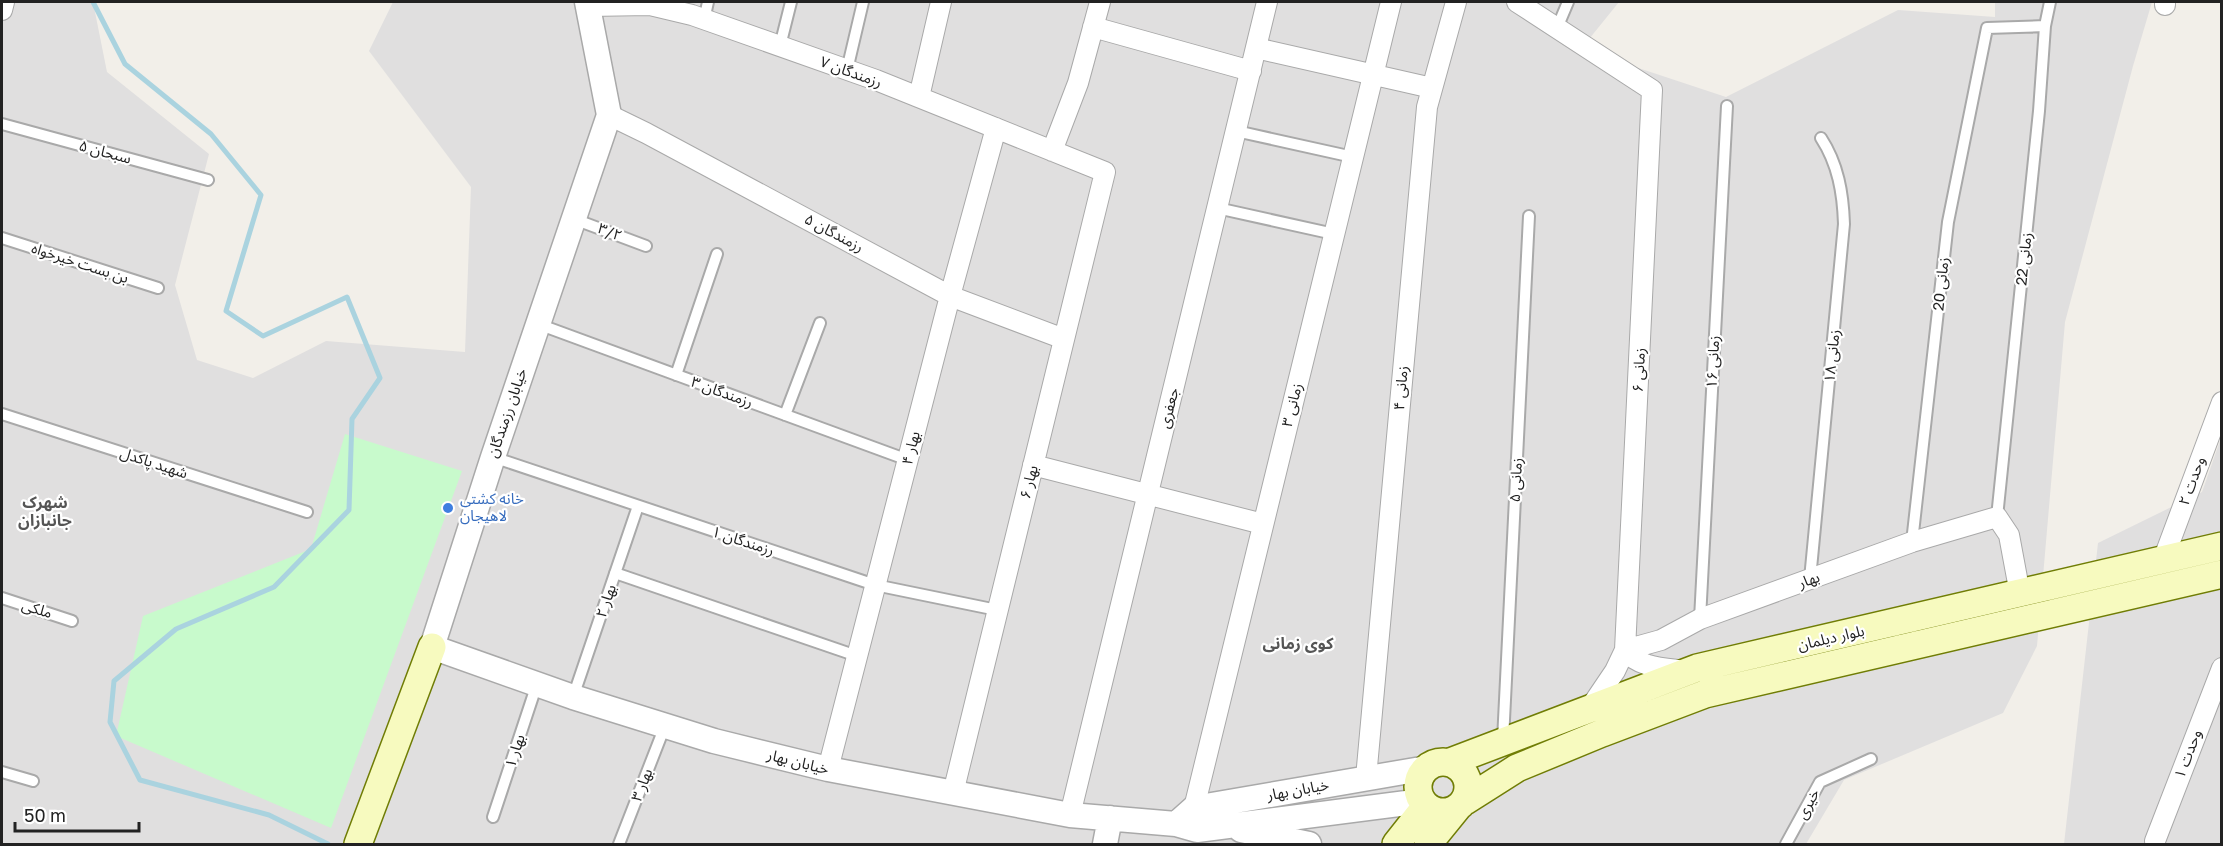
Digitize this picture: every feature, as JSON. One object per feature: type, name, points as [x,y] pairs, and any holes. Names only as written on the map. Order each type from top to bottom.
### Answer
[{"type":"main road","name":"بلوار دیلمان","points":[[1438,765],[1503,743],[1689,672],[2222,546]]},
{"type":"main road","name":"بلوار دیلمان","points":[[1428,844],[1462,804],[1517,768],[1705,694],[2222,574]]},
{"type":"main road","points":[[2085,579],[2092,606]]},
{"type":"main road","name":"خیابان رزمندگان","points":[[363,833],[432,647]]},
{"type":"main road","points":[[1438,765],[1459,767],[1468,782],[1468,792],[1462,804],[1442,812],[1424,803],[1418,783],[1438,765]]},
{"type":"main road","points":[[1396,844],[1424,803]]},
{"type":"street","points":[[2,10],[4,2]]},
{"type":"street","points":[[919,97],[941,2]]},
{"type":"street","points":[[1052,151],[1078,82],[1100,2]]},
{"type":"street","name":"جعفری","points":[[1070,815],[1267,2]]},
{"type":"street","name":"زمانی ۳","points":[[1194,808],[1389,2]]},
{"type":"street","name":"زمانی ۴","points":[[1366,778],[1427,107],[1456,2]]},
{"type":"street","points":[[1517,2],[1557,28]]},
{"type":"street","name":"رزمندگان ۷","points":[[583,3],[650,5],[706,11],[780,46],[919,97],[1105,172]]},
{"type":"street","name":"خیابان رزمندگان","points":[[432,647],[537,324],[609,115],[583,3]]},
{"type":"street","points":[[1093,27],[1251,71]]},
{"type":"street","name":"زمانی ۶","points":[[1557,28],[1653,90],[1625,650]]},
{"type":"street","points":[[1256,48],[1432,88]]},
{"type":"street","name":"رزمندگان ۵","points":[[609,115],[950,296],[1064,339]]},
{"type":"street","name":"بهار ۴","points":[[828,769],[950,296],[996,128]]},
{"type":"street","name":"بهار ۶","points":[[952,793],[1105,172]]},
{"type":"street","name":"وحدت ۲","points":[[2163,560],[2222,402]]},
{"type":"street","points":[[1033,465],[1263,524]]},
{"type":"street","points":[[1997,517],[2009,535],[2020,594]]},
{"type":"street","name":"بهار","points":[[1625,650],[1661,640],[1700,619],[1912,542],[1997,517]]},
{"type":"street","name":"خیابان بهار","points":[[432,647],[573,697],[714,741],[828,769],[1070,815],[1176,824],[1197,830],[1424,803]]},
{"type":"street","points":[[1590,708],[1615,671],[1625,650],[1632,659],[1659,668],[1689,672]]},
{"type":"street","name":"وحدت ۱","points":[[2155,841],[2222,668]]},
{"type":"street","name":"خیابان بهار","points":[[1194,808],[1438,765]]},
{"type":"street","points":[[1176,824],[1194,808]]},
{"type":"street","points":[[1105,844],[1110,818]]},
{"type":"street","points":[[1224,826],[1309,844]]},
{"type":"lane","points":[[780,46],[791,2]]},
{"type":"lane","points":[[847,70],[863,2]]},
{"type":"lane","points":[[1557,28],[1568,2]]},
{"type":"lane","name":"زمانی 22","points":[[1997,517],[2039,111],[2045,26],[2050,2]]},
{"type":"lane","name":"زمانی 20","points":[[1912,542],[1948,222],[1987,28],[2045,26]]},
{"type":"lane","name":"زمانی ۱۶","points":[[1700,619],[1727,106]]},
{"type":"lane","name":"سبحان ۵","points":[[2,124],[208,180]]},
{"type":"lane","points":[[1236,130],[1353,157]]},
{"type":"lane","name":"زمانی ۱۸","points":[[1810,579],[1844,224],[1844,196],[1832,154],[1821,138]]},
{"type":"lane","points":[[1217,208],[1334,234]]},
{"type":"lane","name":"زمانی ۵","points":[[1503,743],[1529,216]]},
{"type":"lane","name":"۳/۲","points":[[574,219],[646,246]]},
{"type":"lane","name":"بن بست خیرخواه","points":[[2,238],[158,288]]},
{"type":"lane","points":[[676,375],[717,254]]},
{"type":"lane","points":[[786,415],[820,322]]},
{"type":"lane","name":"رزمندگان ۳","points":[[537,324],[908,460]]},
{"type":"lane","name":"شهید پاکدل","points":[[2,414],[307,513]]},
{"type":"lane","name":"رزمندگان ۱","points":[[493,457],[875,585],[997,610]]},
{"type":"lane","name":"بهار ۲","points":[[573,697],[638,506]]},
{"type":"lane","points":[[615,573],[857,656]]},
{"type":"lane","name":"ملکی","points":[[2,598],[72,621]]},
{"type":"lane","name":"بهار ۱","points":[[493,817],[537,684]]},
{"type":"lane","name":"بهار ۳","points":[[619,844],[665,726]]},
{"type":"lane","name":"خیری","points":[[1786,844],[1820,782],[1871,759]]},
{"type":"lane","points":[[2,772],[33,781]]},
{"type":"shaded area","points":[[2,2],[93,2],[107,72],[209,154],[175,285],[197,360],[253,378],[326,341],[465,352],[471,187],[369,51],[393,2],[1619,2],[1581,49],[1726,97],[1898,10],[1995,17],[1995,2],[2152,2],[2065,322],[2037,646],[2003,713],[1844,780],[1806,844],[2,844]]},
{"type":"shaded area","points":[[2221,438],[2221,844],[2064,844],[2098,543],[2202,492]]},
{"type":"green space","points":[[345,434],[462,471],[331,828],[116,736],[143,616],[311,549]]},
{"type":"waterway","points":[[93,2],[125,64],[211,134],[261,195],[226,311],[263,336],[347,297],[380,378],[352,419],[349,510],[274,587],[176,629],[114,681],[110,722],[140,780],[269,815],[328,844]]},
{"type":"place","name":"خانه کشتی لاهیجان","points":[[448,508]]},
{"type":"district","name":"شهرک جانبازان","points":[[45,511]]},
{"type":"district","name":"کوی زمانی","points":[[1298,643]]}]
